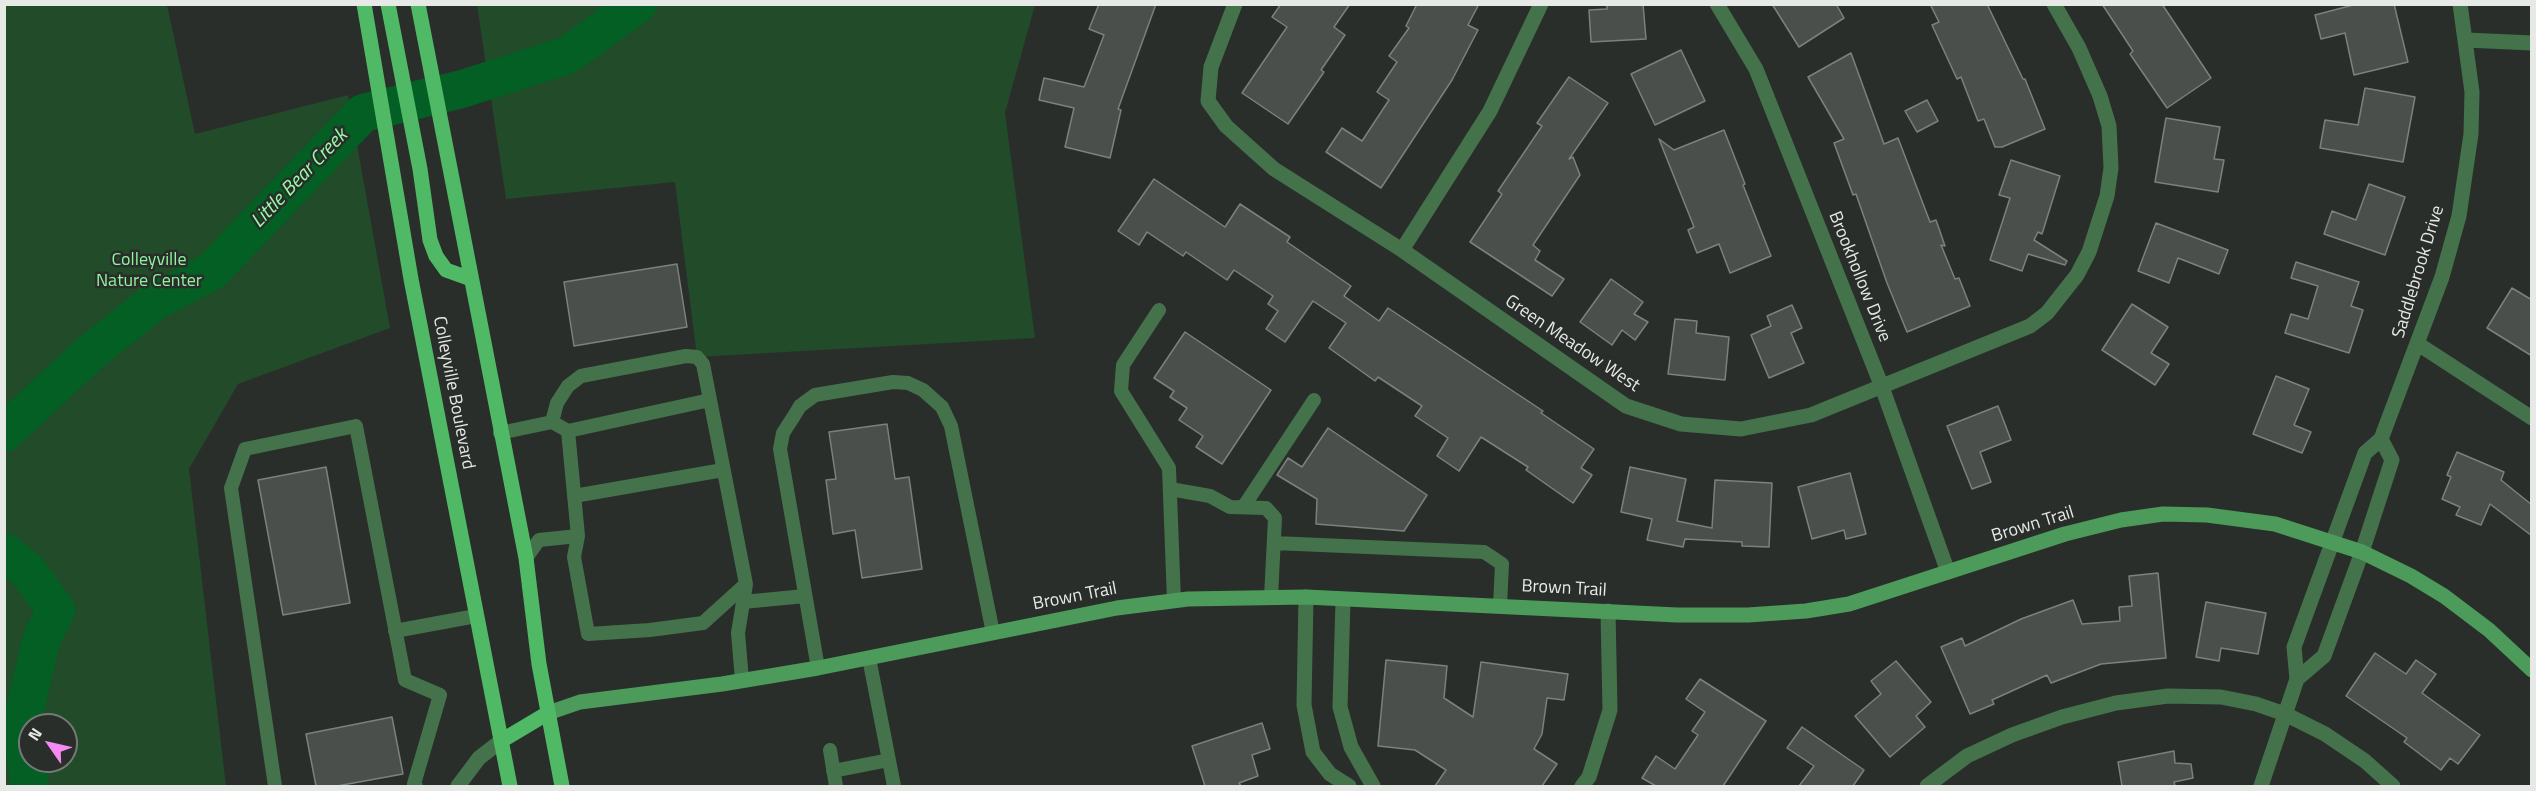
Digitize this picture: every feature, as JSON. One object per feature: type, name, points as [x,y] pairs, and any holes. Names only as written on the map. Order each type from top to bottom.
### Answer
[{"type":"main road","name":"Colleyville Boulevard","points":[[364,4],[403,233],[510,786]]},
{"type":"main road","points":[[388,4],[420,169],[430,240],[436,256],[446,270],[471,279]]},
{"type":"main road","points":[[418,4],[526,558],[539,664],[562,786]]},
{"type":"main road","points":[[501,741],[548,713]]},
{"type":"street","name":"Green Meadow West","points":[[1235,4],[1211,67],[1208,102],[1226,126],[1274,169],[1402,250],[1626,406],[1681,424],[1741,429],[1811,415],[2030,326],[2047,313],[2077,274],[2089,252],[2107,196],[2111,168],[2109,126],[2100,96],[2079,48],[2054,4]]},
{"type":"street","points":[[1402,250],[1490,111],[1542,4]]},
{"type":"street","name":"Brookhollow Drive","points":[[1717,4],[1756,69],[1882,387],[1948,572]]},
{"type":"street","name":"Saddlebrook Drive","points":[[2297,679],[2294,647],[2331,540],[2365,453],[2381,439],[2442,277],[2459,216],[2471,134],[2472,92],[2460,4]]},
{"type":"street","points":[[2466,40],[2532,43]]},
{"type":"street","points":[[2418,344],[2532,418]]},
{"type":"street","points":[[2261,786],[2297,679],[2324,656],[2362,552],[2392,460],[2381,439]]},
{"type":"street","name":"Brown Trail","points":[[548,713],[588,700],[818,668],[1117,608],[1174,601],[1306,597],[1677,615],[1748,615],[1806,611],[1849,604],[2065,534],[2121,520],[2163,514],[2207,515],[2275,524],[2331,540],[2362,552],[2411,576],[2444,596],[2489,630],[2532,670]]},
{"type":"street","points":[[1306,597],[1304,705],[1313,752],[1330,774],[1349,786]]},
{"type":"street","points":[[1343,600],[1340,707],[1351,747],[1373,786]]},
{"type":"street","points":[[1582,786],[1589,777],[1610,710],[1608,611]]},
{"type":"street","points":[[1927,786],[1967,756],[2012,735],[2062,717],[2115,703],[2168,696],[2221,697],[2256,704],[2285,714],[2325,734],[2365,761],[2393,786]]},
{"type":"street","points":[[458,786],[479,758],[501,741]]},
{"type":"lane","points":[[1159,310],[1123,365],[1122,391],[1169,468],[1174,601]]},
{"type":"lane","points":[[552,422],[557,403],[568,386],[581,376],[686,357],[697,357],[703,364],[746,584],[738,633],[742,680]]},
{"type":"lane","points":[[818,668],[780,449],[783,433],[801,406],[815,395],[893,382],[908,383],[933,397],[942,407],[951,426],[993,633]]},
{"type":"lane","points":[[500,433],[552,422],[568,431],[710,400]]},
{"type":"lane","points":[[1244,506],[1314,400]]},
{"type":"lane","points":[[275,786],[231,488],[245,449],[356,426],[405,680],[440,695],[412,786]]},
{"type":"lane","points":[[568,431],[578,536],[574,557],[588,634],[650,630],[703,623],[746,584]]},
{"type":"lane","points":[[574,496],[723,470]]},
{"type":"lane","points":[[1170,489],[1210,496],[1230,507],[1266,508],[1275,518],[1271,597]]},
{"type":"lane","points":[[526,558],[538,540],[578,536]]},
{"type":"lane","points":[[1274,543],[1484,552],[1502,564],[1500,606]]},
{"type":"lane","points":[[743,602],[805,596]]},
{"type":"lane","points":[[395,631],[476,616]]},
{"type":"lane","points":[[869,658],[894,786]]},
{"type":"lane","points":[[830,750],[836,786]]},
{"type":"lane","points":[[833,771],[889,760]]},
{"type":"green space","name":"Colleyville Nature Center","points":[[5,4],[167,5],[195,134],[348,95],[390,328],[238,384],[189,469],[226,786],[5,786]]},
{"type":"green space","points":[[477,5],[1035,5],[1005,113],[1035,338],[697,357],[675,182],[506,199]]},
{"type":"building","points":[[1099,4],[1156,4],[1118,109],[1121,110],[1110,158],[1065,147],[1074,108],[1039,100],[1044,78],[1084,87],[1104,35],[1089,29]]},
{"type":"building","points":[[1281,4],[1350,4],[1334,27],[1345,35],[1321,70],[1324,72],[1288,124],[1242,93],[1287,27],[1272,17]]},
{"type":"building","points":[[1417,4],[1479,4],[1468,25],[1478,30],[1452,80],[1381,188],[1326,152],[1342,128],[1362,141],[1389,100],[1377,92],[1397,62],[1389,56],[1409,28],[1406,26]]},
{"type":"building","points":[[1607,4],[1643,4],[1646,39],[1591,42],[1589,10],[1607,9]]},
{"type":"building","points":[[1772,4],[1836,4],[1844,18],[1799,47]]},
{"type":"building","points":[[1930,4],[1987,4],[2025,79],[2045,129],[2002,147],[1995,147],[1984,119],[1978,121],[1961,77],[1957,79],[1932,25],[1939,22]]},
{"type":"building","points":[[2102,4],[2162,4],[2211,78],[2167,108],[2130,54],[2133,51]]},
{"type":"building","points":[[2357,4],[2394,4],[2408,62],[2354,75],[2345,33],[2321,39],[2315,15]]},
{"type":"building","points":[[1681,50],[1705,101],[1655,125],[1631,74]]},
{"type":"building","points":[[1851,53],[1884,144],[1898,138],[1930,222],[1936,220],[1945,246],[1941,245],[1955,279],[1959,278],[1970,306],[1907,332],[1856,194],[1853,195],[1834,143],[1844,139],[1808,77]]},
{"type":"building","points":[[1569,77],[1608,103],[1569,159],[1573,157],[1580,175],[1533,245],[1540,251],[1535,260],[1564,279],[1552,296],[1470,242],[1502,194],[1498,191],[1542,126],[1537,123]]},
{"type":"building","points":[[2365,88],[2415,97],[2403,162],[2320,148],[2325,120],[2358,125]]},
{"type":"building","points":[[1927,100],[1938,121],[1917,132],[1905,111]]},
{"type":"building","points":[[2166,118],[2220,127],[2214,159],[2224,160],[2218,192],[2155,182]]},
{"type":"building","points":[[1724,130],[1771,256],[1730,273],[1719,244],[1697,253],[1688,230],[1694,227],[1659,139],[1674,150]]},
{"type":"building","points":[[2011,160],[2060,176],[2042,234],[2038,232],[2034,240],[2067,261],[2065,265],[2028,254],[2022,271],[1990,260],[2010,198],[1999,195]]},
{"type":"building","points":[[1154,179],[1225,227],[1240,204],[1290,237],[1287,242],[1351,286],[1344,296],[1379,321],[1388,308],[1543,411],[1541,413],[1594,449],[1581,468],[1592,475],[1573,503],[1526,470],[1528,467],[1481,437],[1459,471],[1437,456],[1448,438],[1415,416],[1422,406],[1378,377],[1375,381],[1329,348],[1346,323],[1313,301],[1285,342],[1266,329],[1278,311],[1268,304],[1273,296],[1234,270],[1227,280],[1186,252],[1183,256],[1147,232],[1139,245],[1118,231]]},
{"type":"building","points":[[2369,184],[2405,197],[2385,255],[2324,234],[2332,211],[2356,220]]},
{"type":"building","points":[[2156,223],[2228,250],[2219,274],[2178,258],[2169,283],[2138,271]]},
{"type":"building","points":[[2296,262],[2359,282],[2351,306],[2363,310],[2349,353],[2285,333],[2291,314],[2308,319],[2318,286],[2291,278]]},
{"type":"building","points":[[677,264],[687,327],[574,346],[564,282]]},
{"type":"building","points":[[1611,279],[1643,302],[1634,314],[1648,322],[1635,340],[1622,330],[1612,345],[1580,322]]},
{"type":"building","points":[[2512,288],[2532,300],[2532,356],[2487,328]]},
{"type":"building","points":[[2132,304],[2168,327],[2151,353],[2169,364],[2155,385],[2102,350]]},
{"type":"building","points":[[1792,305],[1802,328],[1791,333],[1804,363],[1769,378],[1751,335],[1771,326],[1767,316]]},
{"type":"building","points":[[1675,319],[1697,321],[1696,333],[1729,337],[1725,380],[1668,374]]},
{"type":"building","points":[[1185,332],[1271,390],[1222,464],[1196,447],[1203,436],[1179,420],[1187,408],[1170,397],[1174,391],[1154,378]]},
{"type":"building","points":[[2276,376],[2309,389],[2294,425],[2311,432],[2302,453],[2253,434]]},
{"type":"building","points":[[1998,406],[2011,440],[1980,452],[1991,482],[1972,489],[1947,426]]},
{"type":"building","points":[[887,424],[895,479],[909,477],[922,569],[862,578],[855,530],[833,534],[826,480],[836,479],[829,432]]},
{"type":"building","points":[[1328,428],[1427,495],[1404,531],[1316,524],[1317,499],[1277,475],[1288,458],[1302,467]]},
{"type":"building","points":[[2457,452],[2504,472],[2501,480],[2532,505],[2532,536],[2490,504],[2481,525],[2456,515],[2460,507],[2442,499],[2451,477],[2447,475]]},
{"type":"building","points":[[326,467],[350,603],[283,615],[258,480]]},
{"type":"building","points":[[1630,467],[1686,479],[1677,521],[1712,528],[1715,480],[1772,483],[1769,547],[1742,546],[1742,542],[1685,539],[1683,547],[1647,540],[1652,519],[1621,512]]},
{"type":"building","points":[[1850,473],[1866,534],[1846,539],[1844,530],[1812,539],[1798,487]]},
{"type":"building","points":[[2158,573],[2166,658],[2101,664],[2051,683],[2047,675],[1992,700],[1994,704],[1970,714],[1941,647],[1962,638],[1965,646],[2021,619],[2073,600],[2082,624],[2120,621],[2119,607],[2132,606],[2129,576]]},
{"type":"building","points":[[2206,602],[2266,613],[2258,654],[2221,648],[2219,661],[2196,657]]},
{"type":"building","points":[[2375,653],[2406,674],[2416,660],[2436,674],[2422,693],[2480,735],[2458,764],[2450,758],[2441,770],[2404,742],[2407,738],[2346,696]]},
{"type":"building","points":[[1386,660],[1447,666],[1444,698],[1473,717],[1481,662],[1568,674],[1564,700],[1547,698],[1542,734],[1534,749],[1557,764],[1542,786],[1435,786],[1446,770],[1415,750],[1378,746]]},
{"type":"building","points":[[1896,661],[1931,702],[1916,716],[1925,727],[1890,757],[1855,716],[1881,694],[1871,681]]},
{"type":"building","points":[[1700,679],[1766,721],[1723,786],[1656,786],[1642,778],[1656,756],[1675,769],[1698,735],[1692,731],[1705,712],[1686,699]]},
{"type":"building","points":[[392,717],[403,774],[337,786],[316,786],[306,734]]},
{"type":"building","points":[[1262,723],[1270,749],[1252,755],[1258,776],[1239,783],[1241,786],[1205,786],[1192,746]]},
{"type":"building","points":[[1802,727],[1864,770],[1853,786],[1799,786],[1814,766],[1787,748]]},
{"type":"building","points":[[2174,751],[2175,763],[2191,764],[2193,778],[2174,782],[2175,786],[2122,786],[2118,762]]},
{"type":"waterway","name":"Little Bear Creek","points":[[4,433],[90,353],[154,302],[212,271],[363,113],[462,89],[568,55],[638,4]]},
{"type":"waterway","name":"Little Bear Creek","points":[[4,552],[27,570],[56,610],[41,640],[21,727],[30,786]]}]
